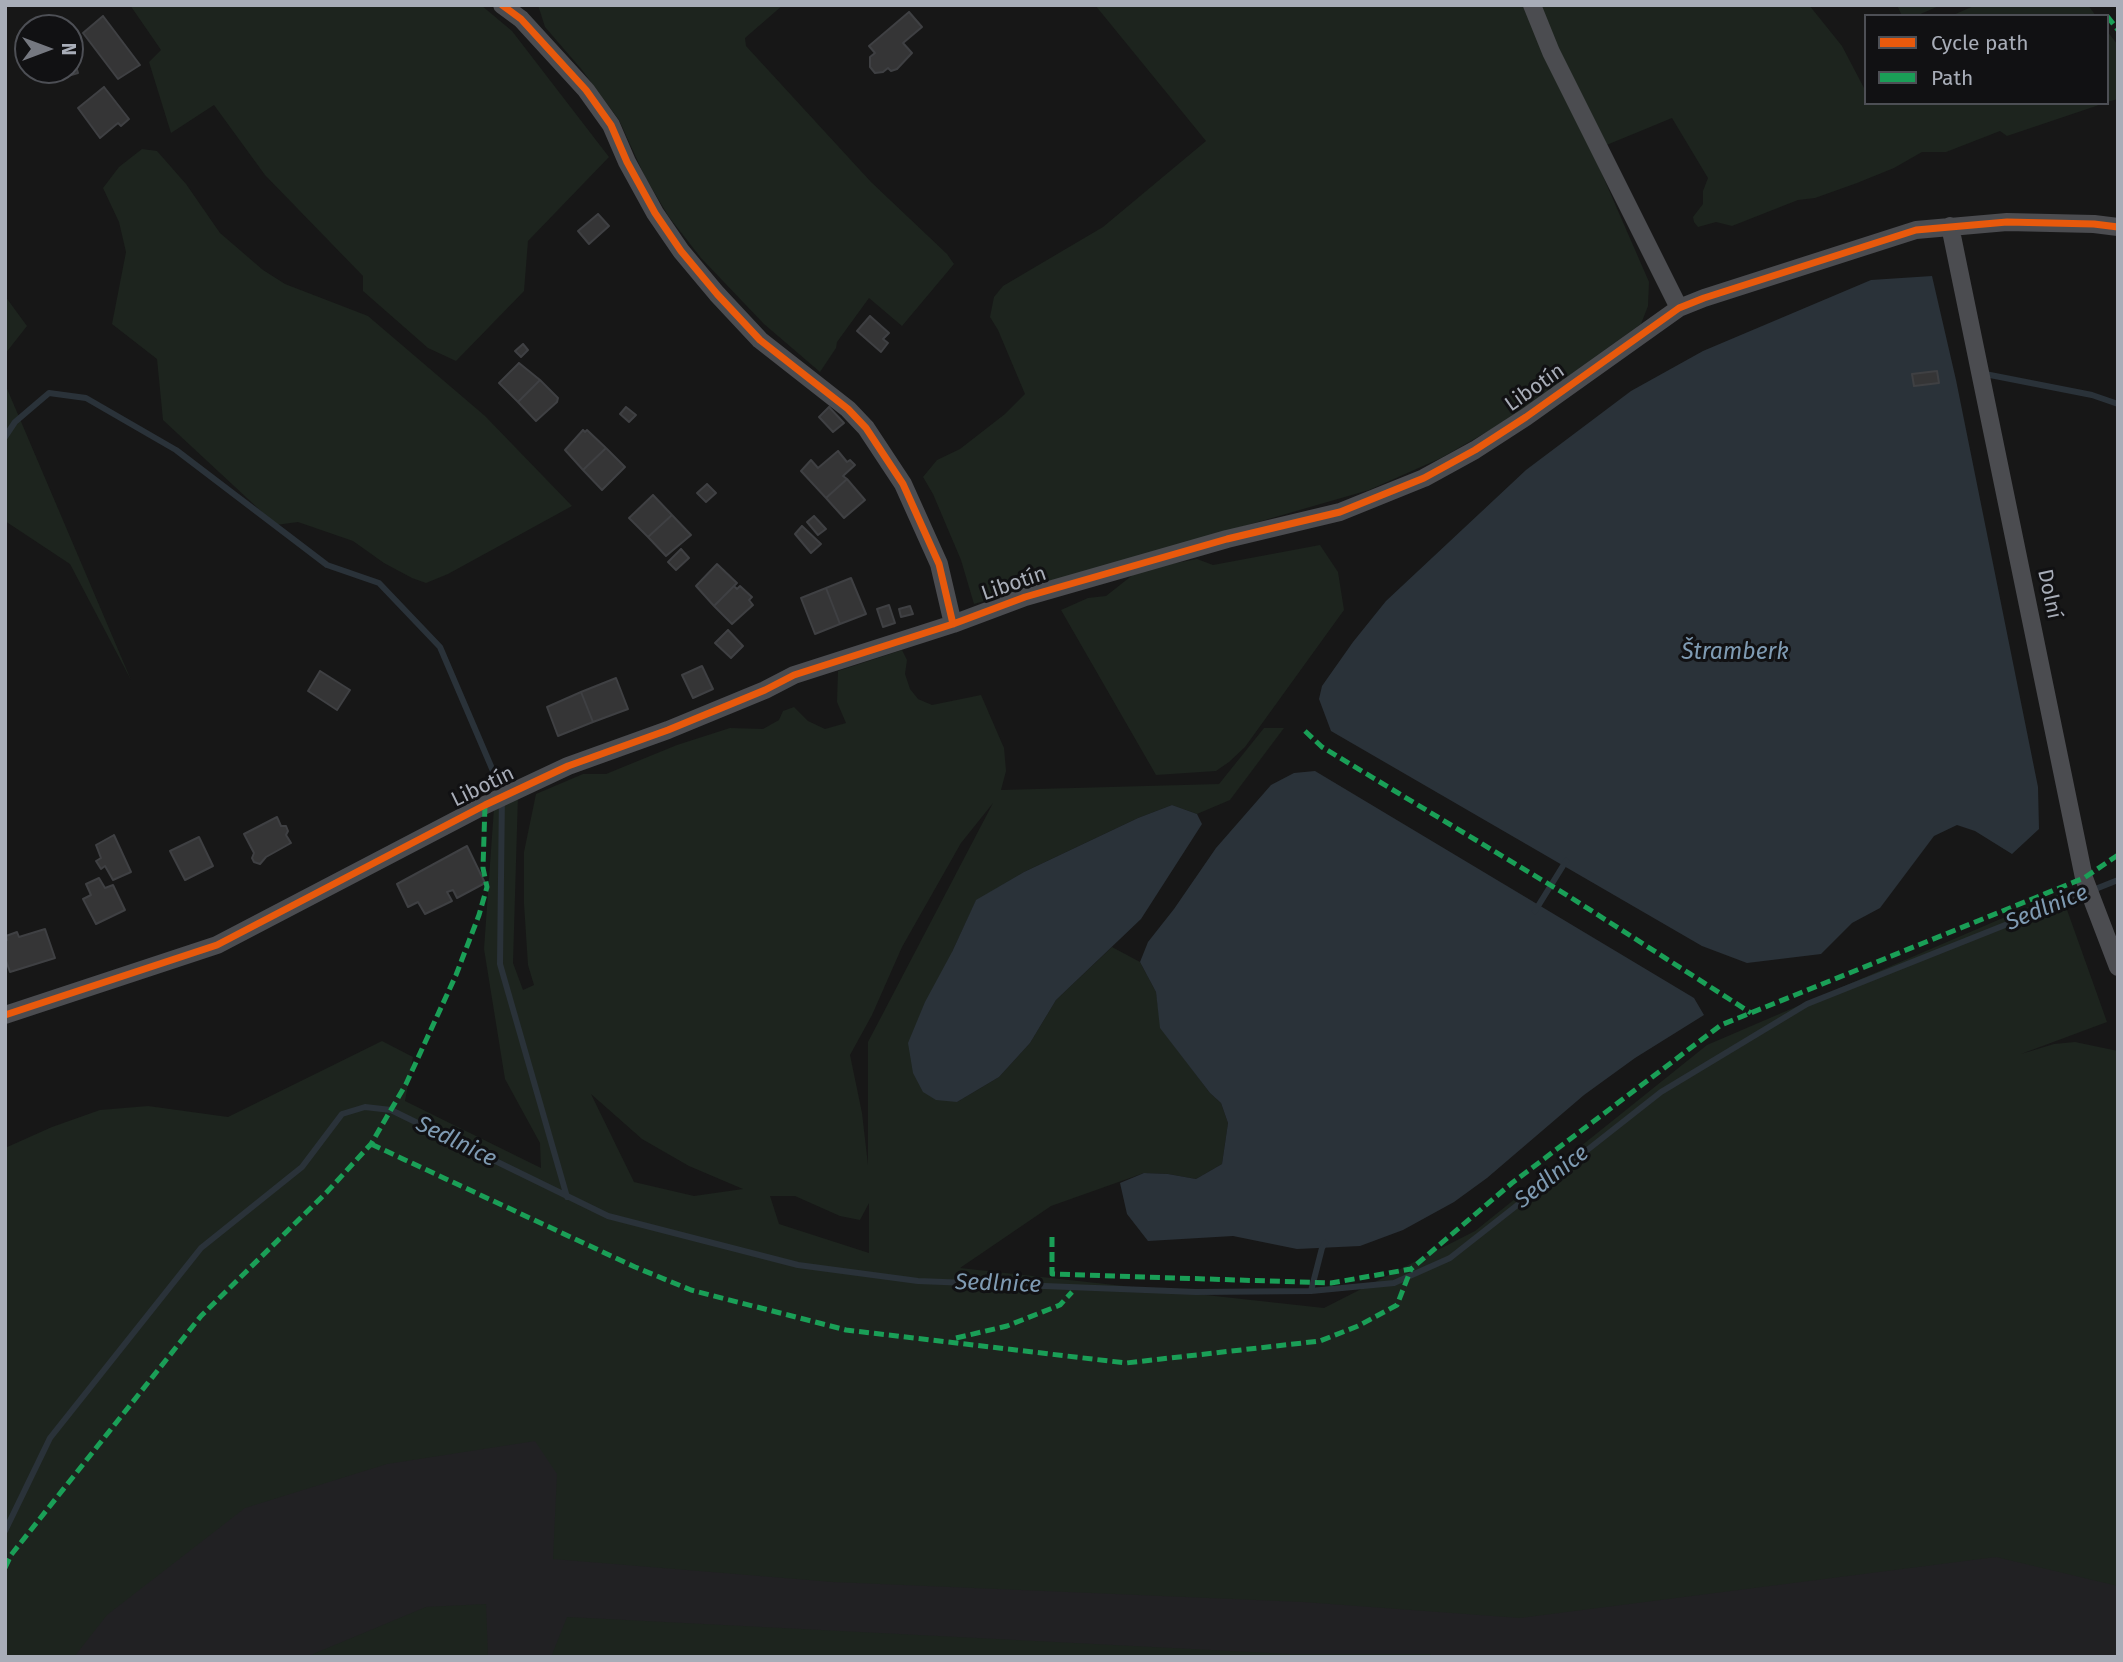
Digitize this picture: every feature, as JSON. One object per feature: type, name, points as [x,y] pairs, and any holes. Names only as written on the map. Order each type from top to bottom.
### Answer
[{"type":"street","points":[[502,5],[521,19],[586,90],[611,125],[655,213],[681,251],[717,294],[760,340],[848,409],[866,428],[903,484],[939,564],[953,624]]},
{"type":"street","points":[[1532,5],[1550,52],[1679,308]]},
{"type":"street","name":"Libotín","points":[[5,1015],[217,945],[485,805],[568,766],[668,730],[765,690],[794,675],[953,624],[1038,593],[1227,539],[1340,512],[1424,478],[1475,450],[1526,417],[1679,308],[1916,230],[2007,222],[2118,227]]},
{"type":"street","name":"Dolní","points":[[1950,226],[2084,878],[2118,967]]},
{"type":"shaded area","points":[[130,5],[481,5],[512,31],[609,157],[528,241],[524,291],[456,361],[428,348],[363,291],[363,276],[265,175],[214,105],[171,133],[149,62],[161,50]]},
{"type":"shaded area","points":[[538,5],[783,5],[745,38],[746,46],[871,182],[947,254],[954,264],[902,326],[869,298],[837,342],[820,372],[764,324],[701,258],[669,217],[645,177],[619,120],[582,70],[545,27]]},
{"type":"shaded area","points":[[1095,5],[1809,5],[1842,46],[1864,88],[1864,105],[2099,105],[2007,136],[2000,131],[1946,152],[1922,152],[1894,168],[1857,183],[1815,198],[1798,200],[1732,226],[1716,222],[1698,227],[1694,222],[1693,217],[1703,204],[1703,191],[1708,178],[1672,118],[1592,151],[1649,282],[1648,306],[1641,324],[1506,421],[1441,458],[1369,490],[974,604],[961,560],[923,477],[937,460],[960,449],[1005,414],[1025,394],[990,317],[994,297],[1003,286],[1103,227],[1206,141]]},
{"type":"shaded area","points":[[1897,5],[1941,5],[1921,14],[1901,14]]},
{"type":"shaded area","points":[[1976,5],[2088,5],[2095,14],[1956,14]]},
{"type":"shaded area","points":[[2109,34],[2118,45],[2118,99],[2109,101]]},
{"type":"shaded area","points":[[142,149],[157,151],[186,184],[220,233],[263,270],[285,284],[368,316],[485,416],[572,506],[448,574],[426,583],[384,563],[353,541],[298,522],[276,525],[163,420],[157,359],[112,324],[126,252],[119,222],[103,188],[119,167]]},
{"type":"shaded area","points":[[5,296],[27,326],[5,354]]},
{"type":"shaded area","points":[[5,384],[131,680],[70,564],[5,521]]},
{"type":"shaded area","points":[[1320,545],[1338,572],[1344,610],[1245,747],[1229,762],[1216,771],[1156,775],[1061,610],[1088,598],[1106,596],[1139,570],[1197,559],[1213,565]]},
{"type":"shaded area","points":[[902,650],[907,660],[905,674],[910,689],[918,699],[932,705],[981,695],[1004,748],[1006,771],[1001,790],[1219,784],[1264,728],[1284,728],[1230,800],[1197,814],[1172,805],[1138,818],[1024,872],[976,901],[952,952],[957,1102],[999,1077],[1030,1043],[1056,1000],[1112,947],[1140,962],[1156,992],[1161,1028],[1210,1093],[1221,1103],[1228,1123],[1222,1164],[1196,1179],[1144,1173],[1051,1206],[960,1268],[1324,1308],[1475,1231],[1707,1045],[2061,893],[2107,1022],[2021,1054],[2054,1044],[2075,1042],[2118,1051],[2118,1586],[1996,1557],[1520,1618],[1303,1602],[833,1582],[553,1559],[557,1474],[535,1441],[387,1464],[245,1508],[107,1615],[74,1657],[5,1657],[5,1148],[100,1110],[148,1106],[228,1117],[382,1041],[413,1057],[405,1101],[541,1168],[540,1143],[505,1079],[484,949],[494,808],[518,795],[513,963],[523,990],[534,985],[528,965],[524,852],[536,794],[583,774],[606,774],[677,745],[730,728],[763,729],[779,720],[783,711],[794,707],[808,721],[825,729],[846,723],[837,702],[838,671]],"holes":[[[993,803],[868,1042],[868,1165],[862,1113],[850,1055],[872,1015],[902,947],[961,843]],[[591,1094],[642,1139],[689,1166],[743,1189],[694,1196],[634,1182]],[[770,1196],[795,1196],[840,1216],[860,1220],[869,1203],[869,1253],[779,1224]]]},
{"type":"shaded area","points":[[395,1337],[2118,1454],[2118,1657],[5,1657]]},
{"type":"shaded area","points":[[486,1604],[488,1657],[306,1657],[426,1607]]},
{"type":"shaded area","points":[[567,1617],[1289,1654],[1431,1654],[1430,1657],[551,1657]]},
{"type":"water","name":"Štramberk","points":[[1932,276],[1956,380],[2038,787],[2039,829],[2012,854],[1975,831],[1957,825],[1934,836],[1880,908],[1852,923],[1821,954],[1747,963],[1702,946],[1331,731],[1319,699],[1322,686],[1353,642],[1386,601],[1526,470],[1631,391],[1703,351],[1871,280]]},
{"type":"water","points":[[1315,771],[1694,998],[1704,1015],[1635,1058],[1584,1095],[1487,1178],[1454,1202],[1403,1230],[1360,1246],[1297,1249],[1233,1236],[1148,1241],[1127,1214],[1120,1183],[1144,1173],[1196,1179],[1222,1164],[1228,1123],[1221,1103],[1210,1093],[1160,1028],[1156,992],[1140,962],[1148,942],[1216,848],[1271,785],[1294,773]]},
{"type":"water","points":[[1172,805],[1197,814],[1202,824],[1141,919],[1056,1000],[1030,1043],[999,1077],[957,1102],[936,1100],[923,1092],[913,1073],[908,1043],[925,1002],[976,900],[1024,872],[1138,818]]},
{"type":"building","points":[[909,12],[922,27],[903,43],[912,53],[897,69],[891,71],[888,68],[875,73],[870,67],[870,57],[875,53],[869,46]]},
{"type":"building","points":[[103,16],[140,65],[118,79],[84,32]]},
{"type":"building","points":[[104,87],[129,119],[121,126],[118,123],[100,138],[78,108]]},
{"type":"building","points":[[598,214],[609,226],[589,244],[578,231]]},
{"type":"building","points":[[870,316],[889,333],[883,339],[888,343],[881,352],[857,331]]},
{"type":"building","points":[[523,344],[528,350],[521,357],[515,351]]},
{"type":"building","points":[[519,363],[540,380],[518,402],[499,383]]},
{"type":"building","points":[[1937,371],[1939,383],[1914,386],[1912,374]]},
{"type":"building","points":[[540,380],[558,398],[536,421],[518,402]]},
{"type":"building","points":[[626,407],[636,415],[629,422],[620,414]]},
{"type":"building","points":[[829,407],[844,423],[833,432],[819,417]]},
{"type":"building","points":[[583,430],[587,430],[606,448],[583,470],[565,450]]},
{"type":"building","points":[[606,448],[625,467],[602,490],[583,470]]},
{"type":"building","points":[[838,451],[847,462],[850,460],[855,465],[843,476],[847,479],[826,498],[801,471],[811,460],[818,468]]},
{"type":"building","points":[[847,479],[865,500],[844,518],[826,498]]},
{"type":"building","points":[[707,484],[716,493],[706,502],[697,493]]},
{"type":"building","points":[[653,495],[672,515],[648,537],[629,518]]},
{"type":"building","points":[[672,515],[691,535],[666,556],[648,537]]},
{"type":"building","points":[[814,516],[826,529],[818,535],[807,522]]},
{"type":"building","points":[[802,526],[821,544],[811,553],[795,534]]},
{"type":"building","points":[[681,549],[689,558],[676,570],[668,562]]},
{"type":"building","points":[[717,564],[737,583],[714,606],[696,586]]},
{"type":"building","points":[[851,578],[866,614],[840,624],[826,588]]},
{"type":"building","points":[[734,586],[737,589],[740,586],[752,597],[749,600],[753,605],[732,624],[714,606]]},
{"type":"building","points":[[826,588],[840,624],[815,634],[801,598]]},
{"type":"building","points":[[889,605],[895,623],[883,627],[877,609]]},
{"type":"building","points":[[910,606],[913,614],[901,617],[899,609]]},
{"type":"building","points":[[728,630],[743,646],[731,658],[715,643]]},
{"type":"building","points":[[702,666],[713,689],[693,698],[682,675]]},
{"type":"building","points":[[320,671],[350,690],[337,710],[308,691]]},
{"type":"building","points":[[616,678],[628,709],[593,722],[581,692]]},
{"type":"building","points":[[581,692],[593,722],[558,736],[547,707]]},
{"type":"building","points":[[277,817],[281,826],[286,826],[286,835],[291,843],[266,857],[260,864],[254,862],[254,853],[244,834]]},
{"type":"building","points":[[114,835],[131,872],[113,880],[105,866],[101,869],[96,861],[101,858],[96,845]]},
{"type":"building","points":[[199,837],[213,866],[185,880],[170,851]]},
{"type":"building","points":[[467,846],[485,883],[457,898],[453,890],[447,892],[452,901],[425,914],[418,902],[408,907],[397,884]]},
{"type":"building","points":[[99,878],[105,888],[113,885],[125,910],[96,924],[83,899],[91,895],[86,884]]},
{"type":"building","points":[[45,929],[55,958],[10,972],[5,958],[6,936],[17,932],[19,937]]},
{"type":"waterway","points":[[1985,374],[2092,395],[2118,404]]},
{"type":"waterway","points":[[5,437],[15,422],[49,393],[86,398],[176,450],[327,565],[379,583],[440,647],[502,792],[500,964],[567,1197]]},
{"type":"waterway","points":[[1535,911],[1566,861]]},
{"type":"waterway","name":"Sedlnice","points":[[5,1531],[50,1438],[201,1248],[302,1167],[342,1114],[365,1107],[391,1110],[608,1216],[798,1265],[918,1281],[1196,1292],[1311,1291],[1394,1283],[1450,1258],[1661,1092],[1807,1004],[2118,880]]},
{"type":"waterway","points":[[1311,1291],[1325,1243]]},
{"type":"marked path","points":[[2109,19],[2118,30]]},
{"type":"marked path","points":[[1305,731],[1322,747],[1570,897],[1751,1013]]},
{"type":"marked path","points":[[5,1568],[11,1555],[201,1316],[326,1193],[371,1144],[406,1084],[456,975],[479,915],[487,887],[483,868],[485,805]]},
{"type":"marked path","points":[[1052,1237],[1052,1274],[1331,1283],[1411,1269],[1512,1183],[1721,1025],[2084,878],[2118,855]]},
{"type":"marked path","points":[[371,1144],[635,1267],[691,1290],[846,1330],[1126,1363],[1320,1341],[1358,1326],[1397,1305],[1411,1269]]},
{"type":"marked path","points":[[956,1338],[1007,1326],[1060,1305],[1072,1292]]},
{"type":"cycle path","points":[[502,5],[521,19],[586,90],[611,125],[627,162],[655,213],[681,251],[717,294],[760,340],[848,409],[866,428],[903,484],[939,564],[953,624]]},
{"type":"cycle path","points":[[5,1015],[217,945],[485,805],[568,766],[668,730],[765,690],[794,675],[953,624],[1025,597],[1227,539],[1340,512],[1424,478],[1475,450],[1526,417],[1679,308],[1704,298],[1916,230],[2007,222],[2118,227]]}]
